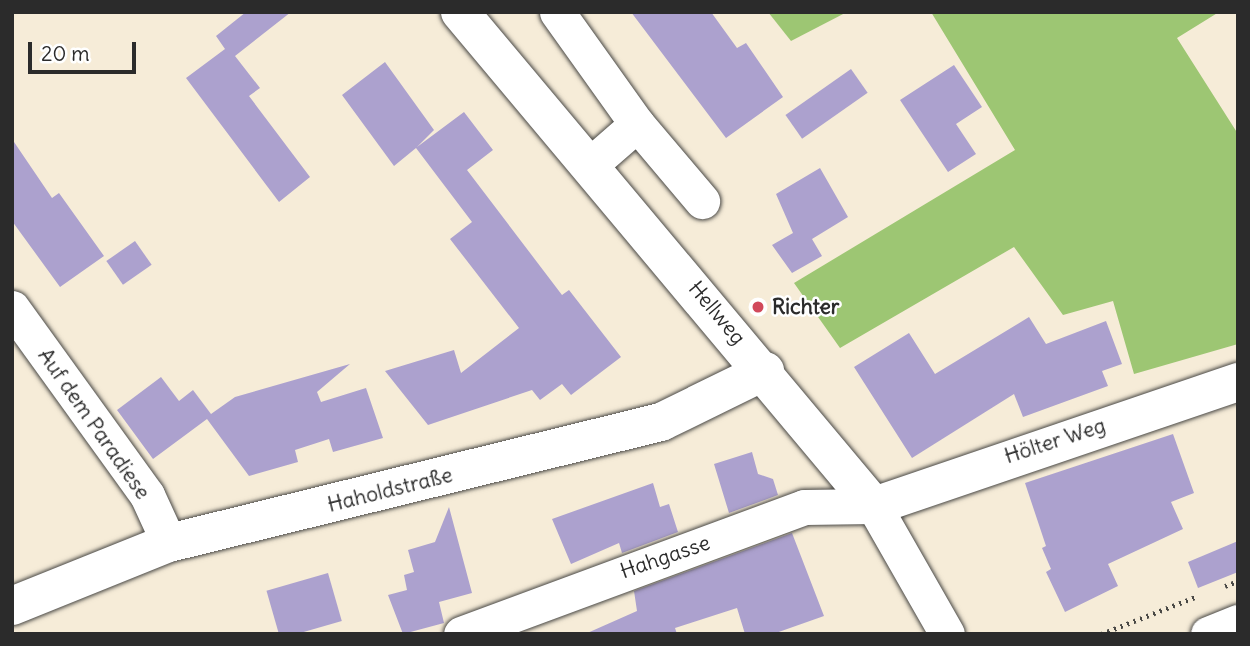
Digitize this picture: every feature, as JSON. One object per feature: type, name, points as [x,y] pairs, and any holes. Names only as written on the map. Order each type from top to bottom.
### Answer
[{"type":"main road","name":"Hellweg","points":[[460,12],[765,372],[874,506]]},
{"type":"main road","name":"Haholdstraße","points":[[12,606],[169,543],[661,422],[765,372]]},
{"type":"main road","name":"Hölter Weg","points":[[874,506],[1238,382]]},
{"type":"street","points":[[557,12],[637,124],[702,201]]},
{"type":"street","points":[[590,165],[637,124]]},
{"type":"street","name":"Auf dem Paradiese","points":[[12,308],[147,495],[169,543]]},
{"type":"street","name":"Hahgasse","points":[[461,634],[804,507],[874,506]]},
{"type":"street","name":"Hellweg","points":[[874,506],[947,634]]},
{"type":"street","points":[[1208,634],[1238,622]]},
{"type":"path","points":[[1101,634],[1238,581]]},
{"type":"green space","points":[[768,12],[847,12],[791,41]]},
{"type":"green space","points":[[931,12],[1219,12],[1177,38],[1238,134],[1238,344],[1134,374],[1113,301],[1063,315],[1014,247],[840,348],[794,283],[1015,150]]},
{"type":"building","points":[[246,12],[291,12],[235,56],[260,88],[249,96],[310,177],[279,202],[186,78],[225,49],[216,36]]},
{"type":"building","points":[[631,12],[711,12],[737,48],[746,43],[783,97],[726,138]]},
{"type":"building","points":[[385,62],[434,130],[417,147],[464,112],[493,150],[467,170],[562,295],[569,290],[621,357],[571,395],[562,384],[540,400],[532,390],[428,425],[385,371],[454,350],[461,373],[519,328],[450,239],[472,222],[416,148],[394,166],[342,95]]},
{"type":"building","points":[[954,65],[982,107],[956,124],[976,154],[948,172],[900,100]]},
{"type":"building","points":[[851,69],[868,93],[802,139],[785,115]]},
{"type":"building","points":[[12,139],[52,198],[59,193],[104,256],[60,287],[12,221]]},
{"type":"building","points":[[820,168],[848,217],[812,239],[822,256],[792,273],[772,245],[793,233],[776,194]]},
{"type":"building","points":[[135,241],[152,265],[123,285],[106,261]]},
{"type":"building","points":[[1029,317],[1046,344],[1106,321],[1122,364],[1102,371],[1108,386],[1023,417],[1014,394],[912,458],[854,367],[909,333],[935,374]]},
{"type":"building","points":[[350,364],[317,392],[321,402],[366,388],[383,438],[333,452],[329,439],[295,450],[298,462],[249,476],[207,419],[153,459],[117,410],[161,377],[179,401],[193,390],[211,414],[235,397]]},
{"type":"building","points":[[1173,434],[1194,493],[1171,502],[1183,529],[1108,564],[1118,586],[1065,612],[1046,572],[1051,569],[1042,548],[1046,546],[1025,483]]},
{"type":"building","points":[[752,452],[758,474],[773,479],[778,495],[729,513],[714,464]]},
{"type":"building","points":[[653,483],[660,507],[669,504],[678,532],[622,553],[619,543],[571,564],[552,519]]},
{"type":"building","points":[[449,507],[472,593],[439,602],[444,623],[403,634],[388,595],[407,590],[404,575],[414,572],[408,550],[435,542]]},
{"type":"building","points":[[792,533],[824,616],[773,634],[745,634],[737,608],[675,628],[677,634],[585,634],[637,611],[634,591]]},
{"type":"building","points":[[1238,541],[1238,572],[1198,588],[1188,562]]},
{"type":"building","points":[[328,573],[342,621],[297,634],[279,634],[266,591]]},
{"type":"place","name":"Richter","points":[[758,307]]}]
